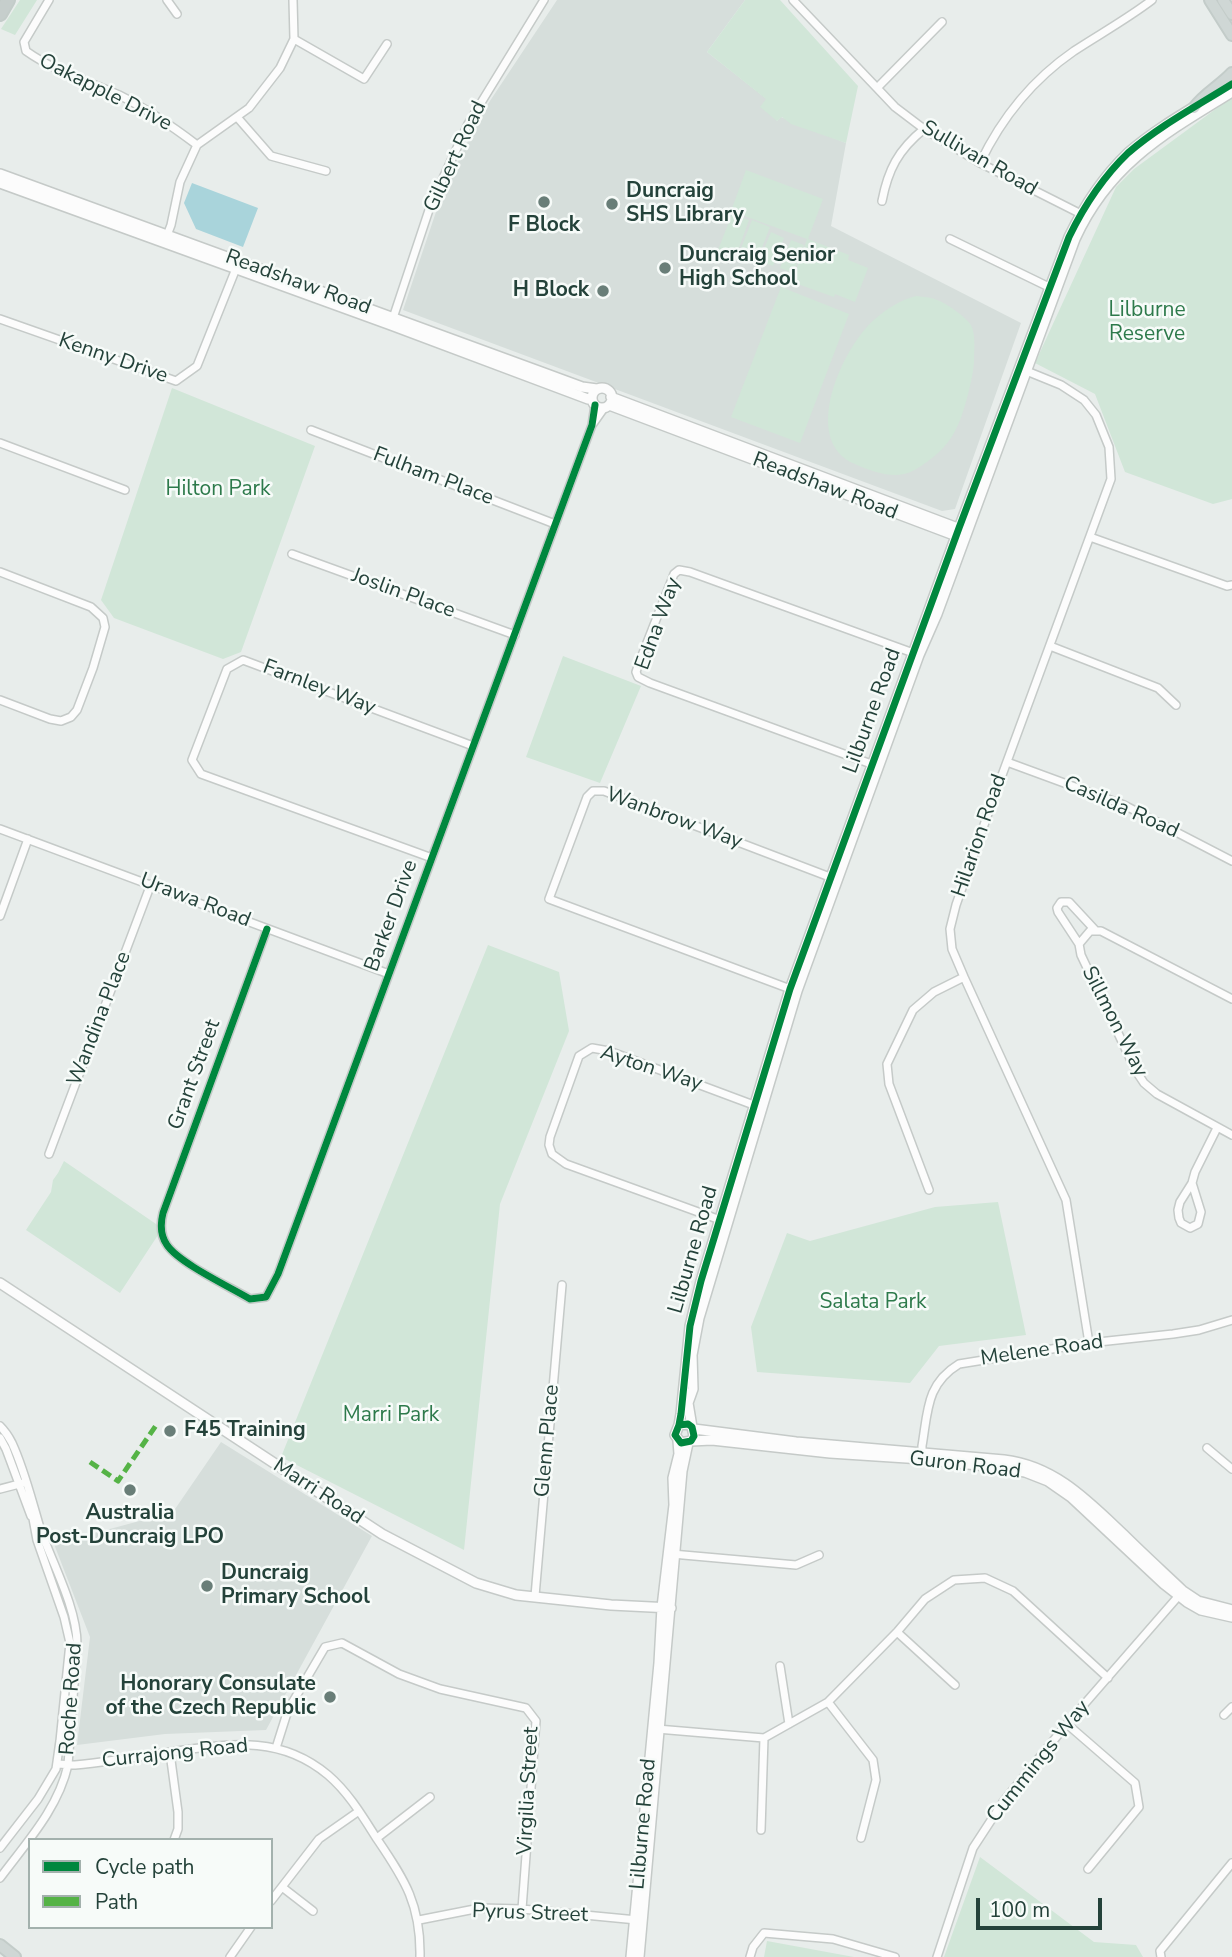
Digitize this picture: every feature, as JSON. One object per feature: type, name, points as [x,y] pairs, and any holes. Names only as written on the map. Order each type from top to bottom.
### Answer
[{"type":"highway","points":[[0,14],[8,0]]},
{"type":"main road","points":[[1210,0],[1232,35]]},
{"type":"main road","points":[[1223,0],[1232,15]]},
{"type":"main road","points":[[1194,108],[1232,73]]},
{"type":"main road","points":[[0,1945],[15,1957]]},
{"type":"street","name":"Oakapple Drive","points":[[49,0],[24,41],[26,51],[40,61],[121,96],[166,121],[197,145]]},
{"type":"street","points":[[167,0],[177,14]]},
{"type":"street","points":[[166,238],[180,182],[197,145],[249,108],[280,68],[293,39],[293,0]]},
{"type":"street","name":"Gilbert Road","points":[[392,321],[431,204],[468,124],[544,0]]},
{"type":"street","name":"Sullivan Road","points":[[793,0],[895,107],[924,129],[980,163],[1083,215]]},
{"type":"street","points":[[980,163],[1005,117],[1039,79],[1073,52],[1152,0]]},
{"type":"street","points":[[877,89],[942,22]]},
{"type":"street","points":[[293,39],[364,79],[387,44]]},
{"type":"street","name":"Lilburne Road","points":[[680,1425],[690,1326],[793,990],[1052,289],[1083,215],[1104,179],[1127,154],[1153,134],[1232,84]]},
{"type":"street","name":"Lilburne Road","points":[[1083,215],[1120,170],[1140,152],[1232,92]]},
{"type":"street","points":[[237,117],[271,156],[326,171]]},
{"type":"street","points":[[882,201],[892,164],[924,129]]},
{"type":"street","name":"Readshaw Road","points":[[0,174],[237,266],[392,321],[588,399],[601,400],[961,533]]},
{"type":"street","name":"Readshaw Road","points":[[0,183],[166,238]]},
{"type":"street","points":[[950,239],[1052,289]]},
{"type":"street","name":"Kenny Drive","points":[[0,320],[176,381],[197,366],[237,266]]},
{"type":"street","name":"Hilarion Road","points":[[1024,370],[1061,385],[1084,400],[1096,415],[1110,447],[1111,478],[1007,762],[950,929],[953,949],[964,977],[1066,1200],[1089,1343]]},
{"type":"street","name":"Barker Drive","points":[[162,1234],[165,1243],[178,1256],[250,1299],[266,1297],[268,1294],[278,1274],[601,400]]},
{"type":"street","name":"Fulham Place","points":[[311,430],[555,524]]},
{"type":"street","points":[[0,443],[125,490]]},
{"type":"street","points":[[1090,537],[1227,586],[1232,585]]},
{"type":"street","name":"Joslin Place","points":[[292,554],[515,635]]},
{"type":"street","name":"Edna Way","points":[[875,765],[650,683],[638,677],[636,672],[639,663],[674,573],[679,570],[916,654]]},
{"type":"street","points":[[0,572],[91,607],[103,618],[105,627],[93,668],[77,710],[71,717],[50,719],[0,700]]},
{"type":"street","points":[[1050,646],[1158,688],[1176,705]]},
{"type":"street","name":"Farnley Way","points":[[432,858],[201,774],[192,760],[227,669],[243,660],[474,746]]},
{"type":"street","name":"Casilda Road","points":[[1007,762],[1124,805],[1232,861]]},
{"type":"street","name":"Wanbrow Way","points":[[793,990],[549,899],[587,797],[593,791],[604,791],[833,878]]},
{"type":"street","name":"Urawa Road","points":[[0,829],[389,974]]},
{"type":"street","points":[[0,916],[28,839]]},
{"type":"street","name":"Wandina Place","points":[[49,1154],[151,884]]},
{"type":"street","name":"Sillmon Way","points":[[1232,999],[1095,930],[1069,902],[1058,904],[1058,912],[1079,944],[1081,955],[1143,1083],[1157,1094],[1232,1135]]},
{"type":"street","name":"Grant Street","points":[[162,1234],[163,1213],[267,929]]},
{"type":"street","name":"Sillmon Way","points":[[1079,944],[1086,934],[1095,930]]},
{"type":"street","points":[[929,1190],[889,1084],[887,1064],[913,1010],[934,992],[964,977]]},
{"type":"street","name":"Ayton Way","points":[[723,1222],[566,1164],[552,1154],[549,1145],[552,1128],[579,1056],[592,1048],[609,1051],[758,1107]]},
{"type":"street","points":[[1192,1183],[1201,1212],[1198,1224],[1190,1228],[1181,1223],[1178,1210],[1180,1202],[1192,1183],[1217,1128]]},
{"type":"street","name":"Lilburne Road","points":[[693,1429],[688,1409],[693,1389],[692,1355],[723,1222]]},
{"type":"street","name":"Glenn Place","points":[[535,1596],[562,1285]]},
{"type":"street","name":"Marri Road","points":[[2,1288],[382,1534],[476,1584],[516,1595],[666,1608]]},
{"type":"street","name":"Melene Road","points":[[922,1456],[933,1388],[959,1364],[1089,1343],[1173,1335],[1232,1320]]},
{"type":"street","points":[[688,1424],[693,1429],[694,1436],[686,1442],[675,1434],[680,1425],[688,1424]]},
{"type":"street","name":"Roche Road","points":[[0,1426],[12,1442],[37,1540],[69,1635],[57,1764],[48,1785],[0,1847]]},
{"type":"street","name":"Guron Road","points":[[693,1429],[922,1456]]},
{"type":"street","name":"Roche Road","points":[[0,1438],[34,1507],[76,1630],[68,1765],[55,1802],[29,1838]]},
{"type":"street","name":"Guron Road","points":[[686,1442],[712,1440],[830,1453],[1016,1462],[1034,1467],[1055,1476],[1095,1508],[1181,1593],[1186,1602],[1202,1610],[1232,1618]]},
{"type":"street","name":"Lilburne Road","points":[[639,1957],[639,1920],[666,1608],[686,1442]]},
{"type":"street","points":[[1207,1448],[1232,1469]]},
{"type":"street","points":[[0,1489],[22,1483]]},
{"type":"street","name":"Roche Road","points":[[34,1507],[34,1527]]},
{"type":"street","points":[[671,1554],[796,1565],[819,1555]]},
{"type":"street","points":[[656,1729],[764,1738],[828,1702],[897,1632],[925,1599],[954,1580],[985,1578],[1013,1591],[1108,1678]]},
{"type":"street","name":"Guron Road","points":[[1181,1593],[1198,1601],[1232,1610]]},
{"type":"street","name":"Cummings Way","points":[[937,1957],[973,1848],[1003,1802],[1181,1593]]},
{"type":"street","points":[[897,1632],[956,1685]]},
{"type":"street","name":"Virgilia Street","points":[[276,1748],[288,1710],[322,1653],[326,1647],[342,1643],[399,1674],[440,1689],[526,1708],[536,1721],[522,1909]]},
{"type":"street","points":[[780,1666],[789,1724]]},
{"type":"street","points":[[828,1702],[873,1760],[876,1780],[861,1838]]},
{"type":"street","points":[[1224,1715],[1232,1707]]},
{"type":"street","points":[[1067,1724],[1135,1783],[1139,1807],[1088,1869]]},
{"type":"street","points":[[761,1830],[764,1738]]},
{"type":"street","name":"Currajong Road","points":[[57,1764],[68,1765],[233,1744],[276,1748],[296,1755],[322,1771],[346,1794],[402,1876],[419,1920],[420,1957]]},
{"type":"street","points":[[170,1753],[178,1812],[178,1829],[174,1838]]},
{"type":"street","points":[[377,1838],[430,1797]]},
{"type":"street","points":[[273,1898],[319,1839],[359,1811]]},
{"type":"street","name":"Roche Road","points":[[0,1878],[28,1840]]},
{"type":"street","points":[[0,1847],[15,1858]]},
{"type":"street","points":[[1161,1957],[1160,1951],[1232,1863]]},
{"type":"street","points":[[282,1887],[313,1911]]},
{"type":"street","name":"Pyrus Street","points":[[419,1920],[480,1908],[522,1909],[639,1920]]},
{"type":"street","name":"Lilburne Road","points":[[631,1957],[639,1920]]},
{"type":"street","points":[[230,1957],[250,1929]]},
{"type":"street","points":[[750,1957],[753,1947],[764,1933],[833,1939],[895,1957]]},
{"type":"shaded area","name":"Duncraig Senior High School","points":[[557,0],[745,0],[707,52],[767,99],[777,121],[781,117],[846,143],[831,226],[1021,323],[955,509],[942,511],[403,310],[441,197],[480,116]]},
{"type":"shaded area","name":"Duncraig Primary School","points":[[221,1442],[372,1536],[266,1730],[165,1734],[77,1745],[90,1637],[54,1544],[173,1512]]},
{"type":"green space","points":[[20,0],[37,0],[15,35],[1,29]]},
{"type":"green space","points":[[745,0],[780,0],[858,86],[846,143],[791,124],[782,117],[777,121],[760,107],[766,99],[707,52]]},
{"type":"green space","name":"Lilburne Reserve","points":[[1232,97],[1232,499],[1213,504],[1125,472],[1095,394],[1035,363],[1116,187],[1134,169]]},
{"type":"green space","points":[[746,170],[823,199],[808,239],[849,255],[848,260],[868,268],[855,302],[792,282],[807,239],[731,211]]},
{"type":"green space","points":[[732,214],[749,220],[736,256],[718,250]]},
{"type":"green space","points":[[752,220],[770,227],[756,263],[738,256]]},
{"type":"green space","points":[[771,232],[784,238],[773,266],[759,261]]},
{"type":"green space","points":[[791,240],[804,245],[793,273],[780,268]]},
{"type":"green space","points":[[781,287],[849,314],[800,443],[731,417]]},
{"type":"green space","points":[[916,296],[941,302],[971,325],[974,333],[972,376],[960,420],[946,445],[912,471],[899,475],[886,474],[855,464],[838,452],[830,435],[828,415],[840,371],[863,332],[889,308]]},
{"type":"green space","name":"Hilton Park","points":[[172,388],[315,446],[241,652],[223,659],[114,618],[101,600]]},
{"type":"green space","points":[[563,656],[641,686],[600,783],[526,757]]},
{"type":"green space","name":"Marri Park","points":[[488,945],[559,972],[569,1031],[500,1204],[464,1550],[281,1457]]},
{"type":"green space","points":[[64,1161],[156,1224],[158,1235],[120,1293],[26,1230],[51,1192],[53,1180]]},
{"type":"green space","name":"Salata Park","points":[[998,1202],[1026,1335],[939,1346],[910,1383],[757,1372],[751,1327],[787,1233],[810,1241],[935,1207]]},
{"type":"green space","points":[[980,1857],[1094,1942],[1136,1945],[1143,1957],[944,1957]]},
{"type":"green space","points":[[767,1941],[854,1957],[764,1957]]},
{"type":"water","points":[[192,183],[258,208],[243,247],[196,229],[184,203]]},
{"type":"marked path","points":[[90,1462],[118,1481],[157,1424]]},
{"type":"cycle path","points":[[679,1425],[688,1424],[692,1427],[694,1436],[691,1441],[681,1443],[675,1435],[681,1414],[690,1326],[701,1281],[790,989],[1069,237],[1095,192],[1128,153],[1165,125],[1232,84]]},
{"type":"cycle path","points":[[267,929],[163,1213],[161,1226],[165,1241],[173,1252],[193,1267],[250,1299],[266,1297],[278,1274],[592,425],[595,405]]},
{"type":"place","name":"F Block","points":[[544,202]]},
{"type":"place","name":"Duncraig SHS Library","points":[[612,204]]},
{"type":"place","name":"Duncraig Senior High School","points":[[665,268]]},
{"type":"place","name":"H Block","points":[[603,291]]},
{"type":"place","name":"F45 Training","points":[[170,1431]]},
{"type":"place","name":"Australia Post-Duncraig LPO","points":[[130,1490]]},
{"type":"place","name":"Duncraig Primary School","points":[[207,1586]]},
{"type":"place","name":"Honorary Consulate of the Czech Republic","points":[[330,1697]]}]
